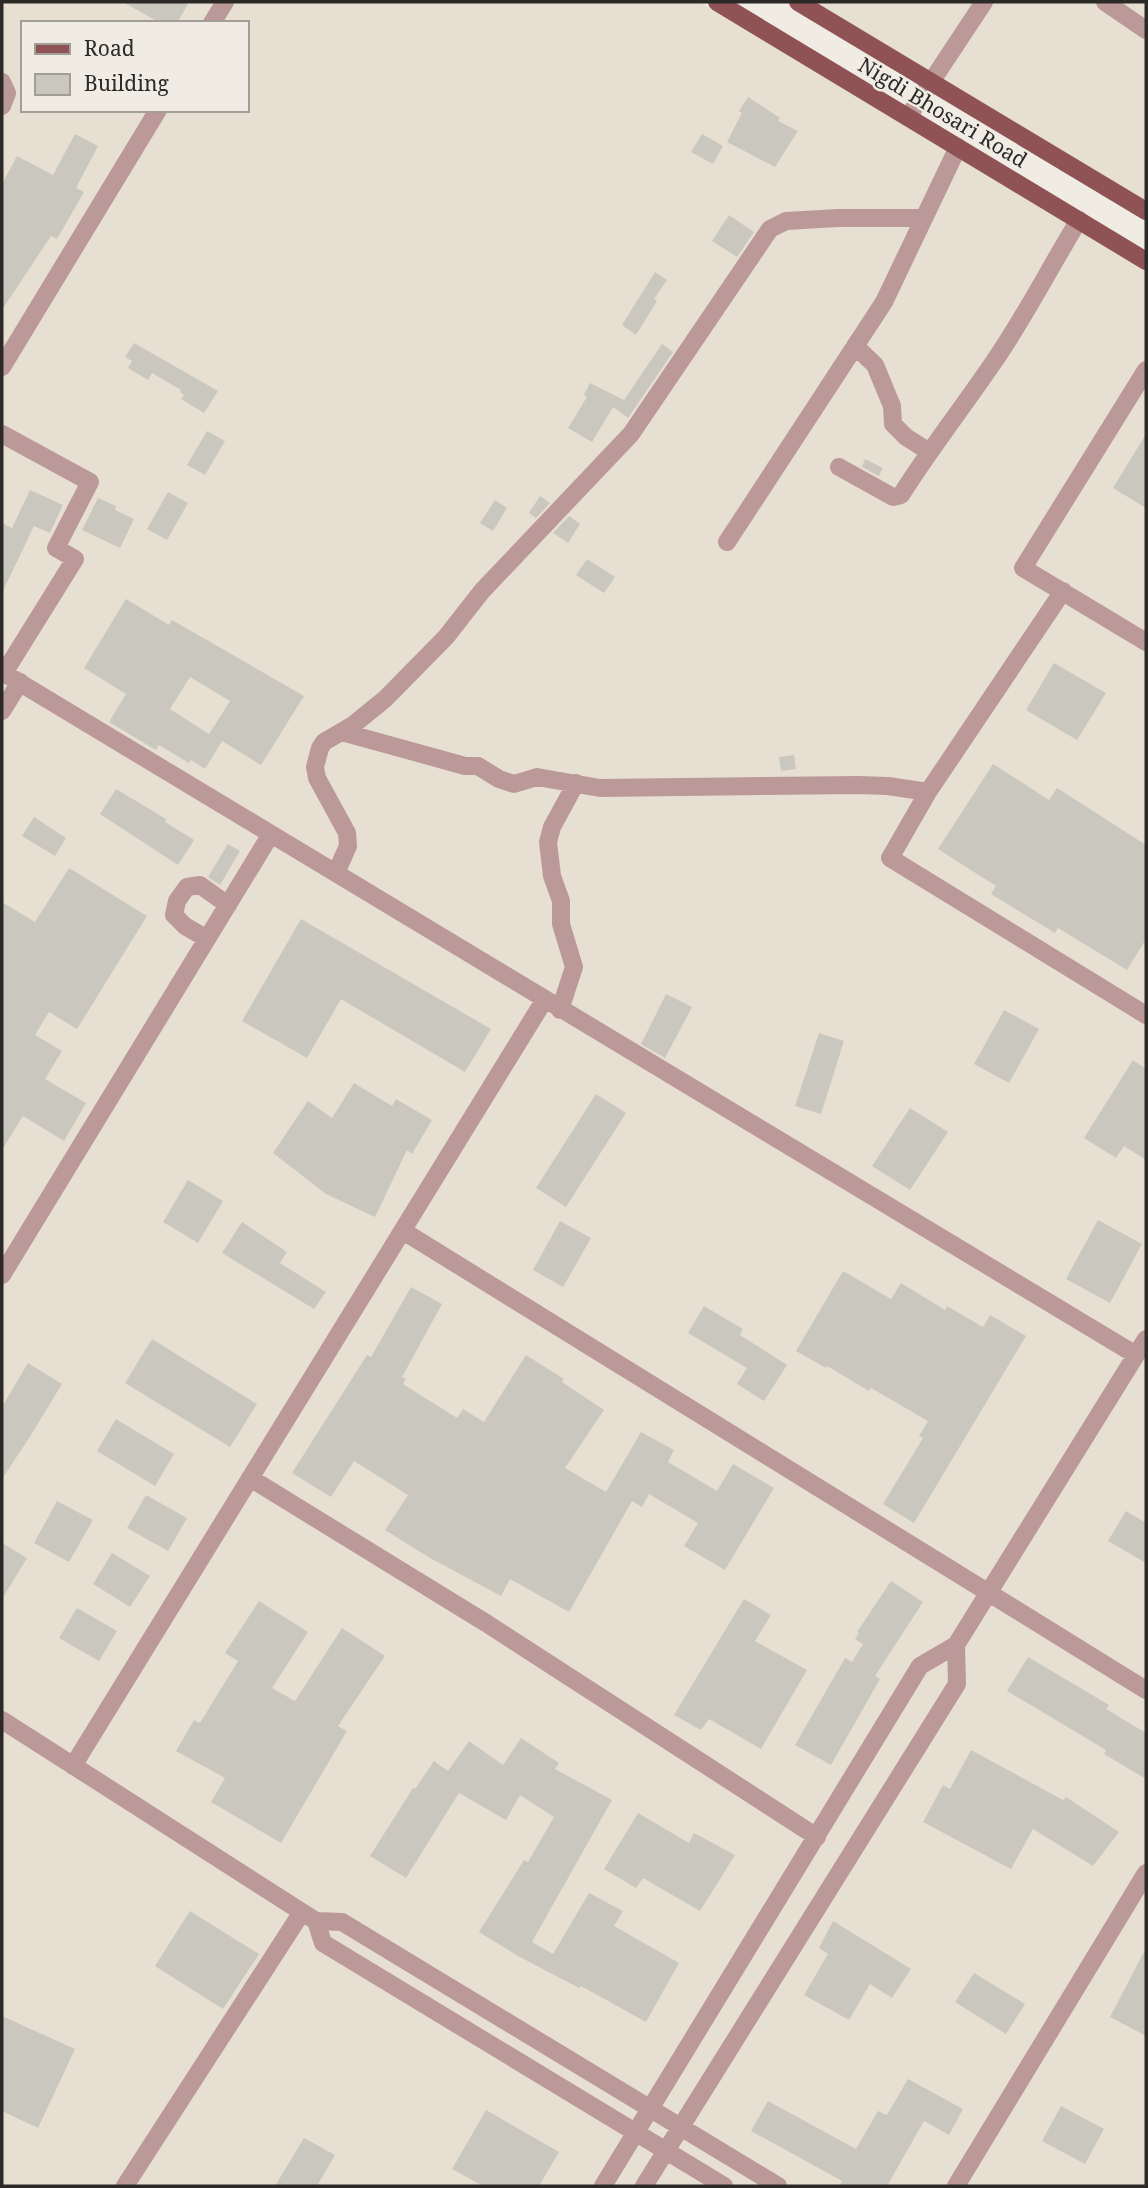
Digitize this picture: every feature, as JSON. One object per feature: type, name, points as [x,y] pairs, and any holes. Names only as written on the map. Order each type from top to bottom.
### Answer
[{"type":"main road","name":"Nigdi Bhosari Road","points":[[717,2],[1146,261]]},
{"type":"main road","name":"Nigdi Bhosari Road","points":[[798,2],[1146,211]]},
{"type":"street","points":[[213,21],[225,2]]},
{"type":"street","points":[[908,117],[984,2]]},
{"type":"street","points":[[1105,2],[1146,30]]},
{"type":"street","points":[[2,82],[7,93],[2,106]]},
{"type":"street","points":[[2,366],[157,112]]},
{"type":"street","points":[[727,542],[884,302],[958,147]]},
{"type":"street","points":[[336,873],[348,846],[347,833],[317,778],[314,767],[320,748],[386,699],[446,638],[482,591],[631,433],[770,229],[786,221],[924,218]]},
{"type":"street","points":[[839,467],[893,497],[901,495],[928,451],[950,425],[994,362],[1079,220]]},
{"type":"street","points":[[855,346],[875,365],[892,407],[893,424],[906,438],[928,451]]},
{"type":"street","points":[[1146,370],[1023,568],[1146,642]]},
{"type":"street","points":[[2,434],[90,482],[56,548],[75,559],[3,672],[1136,1355]]},
{"type":"street","points":[[1063,591],[928,792],[890,858],[1146,1016]]},
{"type":"street","points":[[2,711],[20,682]]},
{"type":"street","points":[[342,732],[465,766],[478,766],[507,783],[517,784],[537,777],[600,788],[888,786],[928,792]]},
{"type":"street","points":[[73,1766],[403,1231],[553,1004],[574,967],[561,924],[561,901],[552,876],[548,842],[552,827],[576,783]]},
{"type":"street","points":[[2,1275],[271,834]]},
{"type":"street","points":[[206,939],[185,926],[174,915],[177,901],[187,887],[200,884],[228,905]]},
{"type":"street","points":[[403,1231],[1146,1690]]},
{"type":"street","points":[[603,2186],[652,2110],[919,1667],[956,1645],[1146,1339]]},
{"type":"street","points":[[250,1478],[486,1623],[817,1837]]},
{"type":"street","points":[[644,2186],[957,1684],[956,1645]]},
{"type":"street","points":[[2,1720],[309,1917],[342,1922],[778,2186]]},
{"type":"street","points":[[956,2186],[1146,1872]]},
{"type":"street","points":[[309,1917],[323,1943],[724,2186]]},
{"type":"street","points":[[125,2186],[309,1917]]},
{"type":"shaded area","points":[[2,2],[700,2],[1146,268],[1146,2186],[2,2186]]},
{"type":"shaded area","points":[[811,2],[1146,2],[1146,203]]},
{"type":"building","points":[[123,2],[189,2],[178,21],[156,21]]},
{"type":"building","points":[[748,97],[780,118],[778,121],[798,131],[775,167],[727,142],[742,113],[739,111]]},
{"type":"building","points":[[75,134],[98,146],[76,188],[84,192],[57,239],[51,236],[2,310],[2,184],[17,156],[53,175]]},
{"type":"building","points":[[702,134],[723,146],[713,164],[691,152]]},
{"type":"building","points":[[729,215],[754,232],[737,257],[712,241]]},
{"type":"building","points":[[655,272],[667,280],[636,335],[622,325]]},
{"type":"building","points":[[134,343],[218,391],[204,413],[181,399],[184,395],[181,390],[152,373],[148,380],[128,368],[132,361],[125,357]]},
{"type":"building","points":[[662,344],[673,352],[628,418],[613,407],[592,442],[568,428],[587,397],[584,395],[590,383],[624,400]]},
{"type":"building","points":[[207,431],[225,441],[205,475],[187,465]]},
{"type":"building","points":[[1146,434],[1146,508],[1113,488]]},
{"type":"building","points":[[865,459],[883,468],[879,476],[862,467]]},
{"type":"building","points":[[30,490],[63,505],[50,533],[34,526],[2,593],[2,523],[12,528]]},
{"type":"building","points":[[168,492],[188,503],[167,540],[147,529]]},
{"type":"building","points":[[540,496],[550,503],[536,518],[529,513]]},
{"type":"building","points":[[98,498],[116,506],[115,510],[134,519],[120,548],[82,530]]},
{"type":"building","points":[[495,500],[507,508],[493,531],[480,523]]},
{"type":"building","points":[[569,516],[580,524],[568,543],[553,533]]},
{"type":"building","points":[[587,559],[615,577],[604,593],[576,575]]},
{"type":"building","points":[[126,599],[169,625],[172,620],[304,696],[261,765],[222,741],[205,769],[159,745],[156,750],[109,722],[126,694],[84,668]],"holes":[[[190,677],[230,701],[209,734],[170,709]]]},
{"type":"building","points":[[1054,663],[1106,693],[1077,740],[1026,710]]},
{"type":"building","points":[[794,755],[796,769],[781,771],[779,757]]},
{"type":"building","points":[[993,764],[1049,800],[1057,788],[1146,845],[1146,939],[1127,970],[1058,928],[1055,933],[991,894],[996,886],[938,849]]},
{"type":"building","points":[[116,789],[166,819],[165,822],[194,840],[178,865],[100,814]]},
{"type":"building","points":[[34,817],[66,838],[55,856],[22,836]]},
{"type":"building","points":[[228,844],[240,851],[220,885],[208,877]]},
{"type":"building","points":[[69,868],[147,916],[77,1029],[49,1012],[35,1035],[62,1051],[45,1079],[86,1103],[64,1141],[23,1116],[2,1150],[2,902],[35,922]]},
{"type":"building","points":[[301,919],[491,1029],[465,1072],[341,999],[307,1058],[242,1021]]},
{"type":"building","points":[[666,994],[692,1007],[665,1058],[641,1044]]},
{"type":"building","points":[[1004,1010],[1039,1029],[1009,1083],[974,1064]]},
{"type":"building","points":[[819,1033],[844,1041],[821,1114],[795,1106]]},
{"type":"building","points":[[1133,1060],[1146,1069],[1146,1160],[1124,1146],[1116,1158],[1084,1138]]},
{"type":"building","points":[[354,1083],[392,1106],[396,1099],[432,1120],[412,1154],[407,1150],[375,1217],[326,1194],[273,1153],[308,1101],[332,1118]]},
{"type":"building","points":[[596,1094],[626,1113],[566,1207],[536,1188]]},
{"type":"building","points":[[910,1108],[948,1132],[910,1190],[872,1166]]},
{"type":"building","points":[[188,1180],[223,1201],[198,1243],[163,1222]]},
{"type":"building","points":[[1098,1220],[1142,1244],[1110,1303],[1066,1279]]},
{"type":"building","points":[[560,1221],[591,1238],[563,1287],[533,1270]]},
{"type":"building","points":[[242,1222],[287,1252],[280,1263],[326,1292],[314,1309],[222,1253]]},
{"type":"building","points":[[843,1271],[891,1299],[901,1283],[945,1310],[947,1306],[983,1327],[990,1315],[1026,1336],[914,1523],[883,1504],[923,1438],[919,1436],[928,1421],[871,1388],[869,1391],[796,1351]]},
{"type":"building","points":[[411,1287],[442,1304],[402,1377],[406,1379],[403,1384],[457,1418],[463,1409],[484,1422],[526,1355],[564,1379],[562,1382],[604,1410],[565,1468],[606,1492],[641,1432],[674,1450],[668,1462],[717,1491],[733,1464],[774,1488],[725,1570],[684,1546],[698,1523],[649,1494],[642,1507],[632,1501],[569,1612],[510,1579],[501,1596],[385,1530],[408,1495],[354,1461],[331,1497],[292,1473],[367,1355],[371,1357]]},
{"type":"building","points":[[704,1306],[743,1329],[740,1335],[787,1365],[764,1401],[737,1384],[747,1368],[688,1333]]},
{"type":"building","points":[[152,1339],[257,1404],[230,1447],[125,1383]]},
{"type":"building","points":[[28,1363],[62,1384],[2,1479],[2,1407]]},
{"type":"building","points":[[116,1419],[174,1454],[155,1486],[97,1451]]},
{"type":"building","points":[[146,1495],[187,1518],[168,1551],[127,1528]]},
{"type":"building","points":[[57,1501],[93,1520],[69,1562],[34,1543]]},
{"type":"building","points":[[1126,1511],[1146,1523],[1146,1563],[1108,1541]]},
{"type":"building","points":[[2,1543],[27,1558],[2,1599]]},
{"type":"building","points":[[112,1553],[150,1576],[130,1607],[93,1584]]},
{"type":"building","points":[[891,1581],[923,1602],[875,1676],[880,1679],[831,1765],[795,1745],[845,1658],[852,1662],[863,1644],[855,1639],[859,1633],[857,1632]]},
{"type":"building","points":[[744,1599],[771,1615],[755,1641],[807,1670],[761,1749],[709,1719],[701,1730],[674,1715]]},
{"type":"building","points":[[259,1601],[308,1632],[272,1688],[295,1701],[342,1628],[385,1656],[338,1726],[347,1731],[281,1843],[211,1802],[225,1778],[176,1751],[194,1720],[200,1723],[238,1661],[225,1653]]},
{"type":"building","points":[[77,1608],[117,1631],[99,1661],[59,1638]]},
{"type":"building","points":[[1028,1657],[1109,1705],[1106,1709],[1146,1733],[1146,1779],[1104,1754],[1106,1750],[1007,1691]]},
{"type":"building","points":[[521,1738],[559,1763],[555,1769],[612,1800],[532,1942],[553,1954],[589,1893],[623,1911],[614,1926],[679,1963],[646,2022],[581,1986],[579,1988],[518,1956],[479,1932],[524,1860],[528,1862],[554,1817],[520,1795],[506,1820],[459,1793],[406,1878],[370,1856],[413,1788],[415,1789],[434,1761],[448,1771],[469,1741],[503,1765]]},
{"type":"building","points":[[971,1750],[1063,1800],[1066,1797],[1119,1832],[1093,1866],[1033,1829],[1011,1869],[923,1822],[943,1785],[950,1789]]},
{"type":"building","points":[[638,1813],[689,1843],[694,1833],[735,1855],[700,1911],[643,1878],[636,1888],[604,1869]]},
{"type":"building","points":[[190,1911],[259,1954],[223,2009],[155,1966]]},
{"type":"building","points":[[833,1921],[911,1969],[892,1998],[870,1984],[849,2020],[804,1995],[828,1954],[819,1948]]},
{"type":"building","points":[[1146,1948],[1146,2036],[1110,2017]]},
{"type":"building","points":[[974,1973],[1025,2004],[1006,2034],[955,2002]]},
{"type":"building","points":[[2,2016],[75,2049],[38,2128],[2,2111]]},
{"type":"building","points":[[908,2079],[963,2109],[949,2135],[924,2121],[887,2186],[839,2186],[842,2181],[751,2131],[768,2101],[856,2149],[878,2111],[887,2115]]},
{"type":"building","points":[[1061,2106],[1104,2129],[1085,2164],[1042,2141]]},
{"type":"building","points":[[486,2110],[559,2152],[539,2186],[483,2186],[452,2169]]},
{"type":"building","points":[[304,2138],[335,2155],[317,2186],[275,2186]]}]
